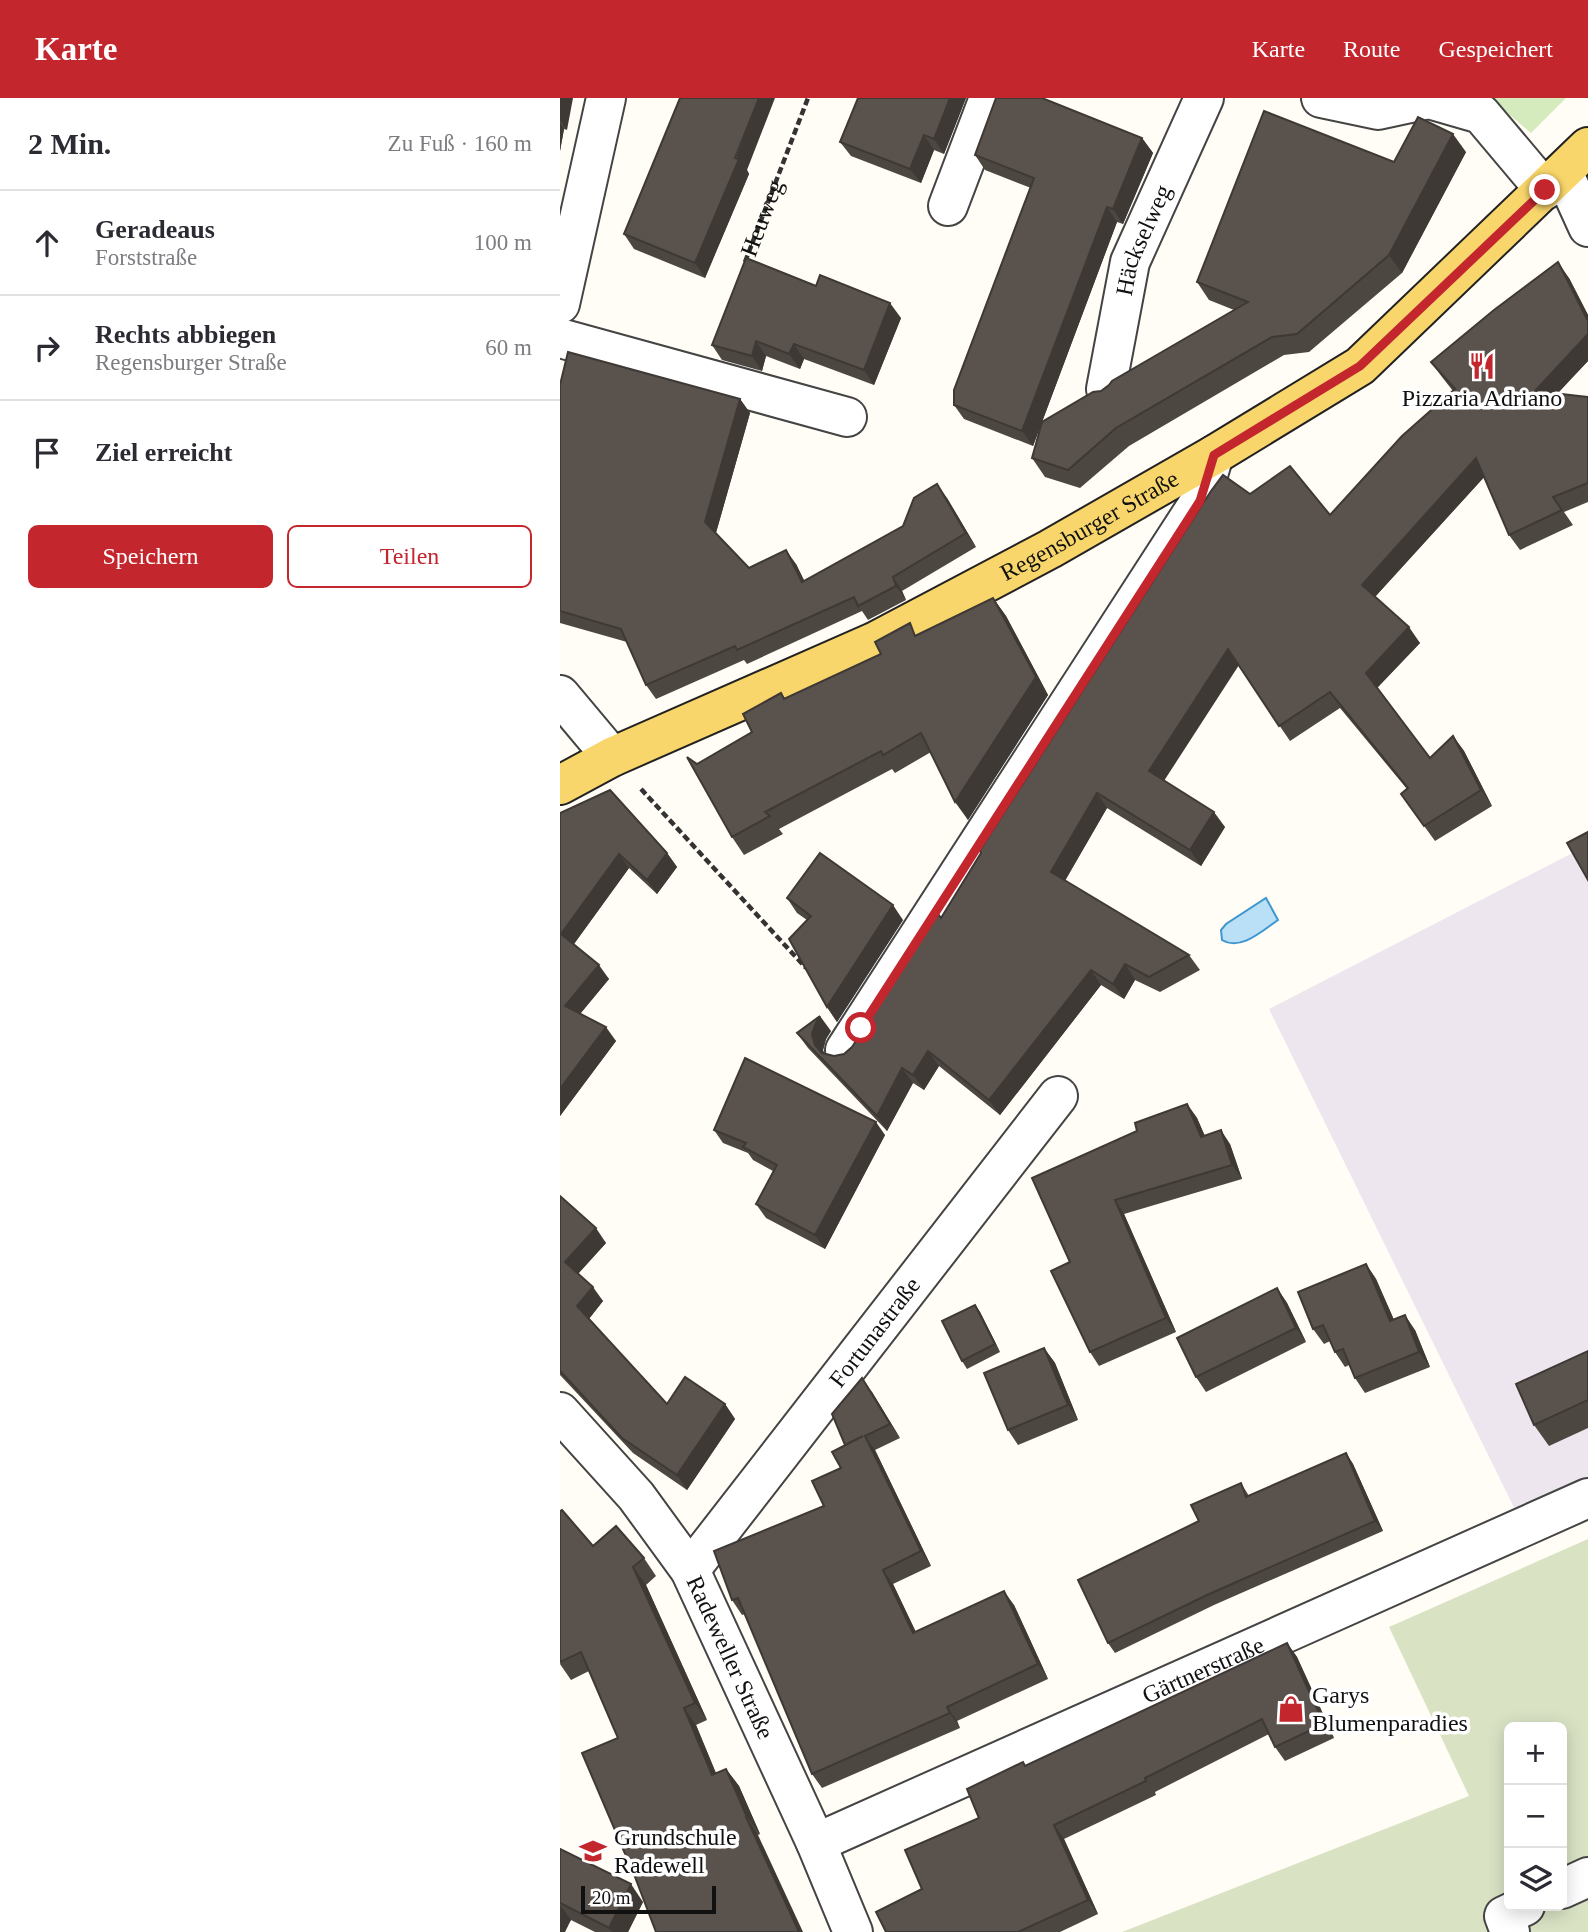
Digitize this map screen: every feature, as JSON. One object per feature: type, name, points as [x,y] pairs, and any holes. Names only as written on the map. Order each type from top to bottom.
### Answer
[{"type":"main road","name":"Regensburger Straße","points":[[560,785],[612,757],[874,642],[1050,549],[1214,455],[1360,366],[1565,170]]},
{"type":"street","points":[[560,304],[606,98]]},
{"type":"street","points":[[948,206],[989,98]]},
{"type":"street","name":"Häckselweg","points":[[1106,389],[1130,262],[1204,98]]},
{"type":"street","points":[[1321,98],[1378,110],[1429,99],[1481,114],[1565,170],[1588,227]]},
{"type":"street","points":[[560,338],[847,417]]},
{"type":"street","points":[[845,1050],[1200,501],[1214,455]]},
{"type":"street","points":[[560,695],[612,757]]},
{"type":"street","name":"Fortunastraße","points":[[690,1570],[1058,1096]]},
{"type":"street","name":"Radeweller Straße","points":[[560,1412],[636,1496],[690,1570],[816,1843],[853,1932]]},
{"type":"street","name":"Gärtnerstraße","points":[[816,1843],[1588,1498]]},
{"type":"street","points":[[1567,1887],[1588,1877]]},
{"type":"street","points":[[1510,1932],[1504,1916],[1514,1911]]},
{"type":"path","name":"Heuweg","points":[[744,262],[808,98]]},
{"type":"path","points":[[612,757],[815,978]]},
{"type":"shaded area","points":[[1588,845],[1588,1499],[1524,1528],[1269,1009]]},
{"type":"green space","points":[[1490,98],[1566,98],[1531,133]]},
{"type":"green space","points":[[1588,1539],[1588,1932],[1122,1932],[1469,1796],[1389,1627]]},
{"type":"water","points":[[1266,898],[1278,920],[1244,941],[1229,943],[1222,940],[1221,930],[1226,924]]},
{"type":"building","points":[[680,98],[759,98],[735,158],[739,159],[695,263],[624,234]]},
{"type":"building","points":[[858,98],[950,98],[934,139],[924,135],[910,169],[840,142]]},
{"type":"building","points":[[996,98],[1042,98],[1142,138],[1113,209],[1107,207],[1022,431],[954,405],[954,390],[1034,178],[975,155]]},
{"type":"building","points":[[1264,111],[1394,162],[1418,117],[1453,134],[1389,255],[1297,334],[1272,337],[1116,428],[1068,470],[1032,458],[1042,422],[1093,392],[1101,391],[1112,381],[1248,302],[1197,282]]},
{"type":"building","points":[[746,258],[816,286],[820,275],[890,303],[864,370],[794,344],[789,354],[756,341],[752,356],[712,345]]},
{"type":"building","points":[[1558,262],[1588,321],[1588,334],[1535,391],[1588,397],[1588,483],[1553,497],[1562,510],[1509,535],[1476,458],[1362,585],[1409,627],[1366,673],[1430,758],[1453,736],[1481,790],[1424,826],[1401,794],[1408,788],[1330,692],[1279,726],[1228,649],[1149,771],[1214,812],[1190,850],[1097,793],[1051,872],[1189,955],[1149,977],[1125,964],[1113,984],[1091,970],[989,1100],[928,1051],[913,1075],[902,1068],[877,1116],[797,1033],[820,1016],[812,1034],[815,1045],[822,1053],[834,1056],[844,1054],[852,1047],[938,914],[941,918],[981,853],[980,850],[1223,475],[1250,494],[1290,466],[1330,515],[1402,436],[1455,389],[1431,362]]},
{"type":"building","points":[[568,352],[740,399],[705,522],[749,568],[786,550],[802,582],[903,526],[914,498],[937,484],[966,533],[893,577],[896,586],[858,606],[854,597],[737,650],[735,646],[646,685],[621,629],[560,611],[560,385]]},
{"type":"building","points":[[993,598],[1036,677],[955,802],[921,733],[883,755],[881,751],[765,812],[770,816],[732,837],[687,757],[697,764],[752,732],[743,714],[781,693],[784,699],[881,654],[875,642],[910,623],[915,636]]},
{"type":"building","points":[[610,790],[667,853],[647,880],[619,854],[561,934],[599,965],[565,1006],[606,1027],[560,1089],[560,813]]},
{"type":"building","points":[[1588,832],[1588,880],[1567,843]]},
{"type":"building","points":[[820,853],[893,905],[827,1007],[789,939],[811,916],[787,898]]},
{"type":"building","points":[[745,1058],[876,1122],[815,1235],[756,1204],[777,1165],[743,1147],[746,1143],[714,1130]]},
{"type":"building","points":[[1187,1104],[1201,1137],[1221,1130],[1232,1165],[1115,1200],[1166,1318],[1090,1352],[1051,1271],[1070,1262],[1032,1178],[1137,1131],[1135,1123]]},
{"type":"building","points":[[560,1196],[596,1228],[565,1262],[593,1287],[577,1306],[667,1404],[685,1377],[725,1404],[677,1475],[622,1438],[560,1371]]},
{"type":"building","points":[[1366,1264],[1390,1321],[1405,1315],[1419,1352],[1355,1378],[1343,1349],[1335,1352],[1323,1325],[1313,1329],[1298,1292]]},
{"type":"building","points":[[1277,1288],[1296,1328],[1196,1377],[1177,1338]]},
{"type":"building","points":[[975,1305],[995,1344],[962,1361],[942,1321]]},
{"type":"building","points":[[1044,1348],[1068,1405],[1008,1430],[984,1373]]},
{"type":"building","points":[[1588,1351],[1588,1400],[1534,1425],[1516,1384]]},
{"type":"building","points":[[862,1378],[890,1424],[865,1436],[921,1551],[883,1570],[913,1633],[1004,1591],[1038,1664],[947,1707],[950,1713],[812,1774],[738,1598],[732,1600],[714,1551],[824,1506],[812,1481],[841,1468],[832,1452],[863,1436],[845,1445],[832,1414]]},
{"type":"building","points":[[1346,1453],[1375,1521],[1207,1595],[1108,1643],[1078,1580],[1199,1521],[1191,1505],[1241,1483],[1246,1497]]},
{"type":"building","points":[[562,1510],[593,1546],[616,1526],[644,1558],[633,1567],[695,1703],[684,1708],[712,1775],[726,1769],[799,1932],[656,1932],[582,1753],[618,1738],[581,1652],[560,1662]]},
{"type":"building","points":[[1287,1643],[1324,1724],[1275,1747],[1262,1719],[1145,1778],[1146,1781],[1054,1825],[1088,1900],[1018,1932],[886,1932],[876,1912],[922,1889],[905,1850],[979,1818],[967,1789],[1023,1762],[1025,1766]]},
{"type":"building","points":[[560,1849],[631,1884],[609,1928],[560,1903]]},
{"type":"place","name":"Pizzaria Adriano","points":[[1482,366]]},
{"type":"place","name":"Garys Blumenparadies","points":[[1291,1709]]},
{"type":"place","name":"Grundschule Radewell","points":[[593,1851]]},
{"type":"route","points":[[861,1028],[1200,501],[1214,455],[1360,366],[1545,190]]}]
